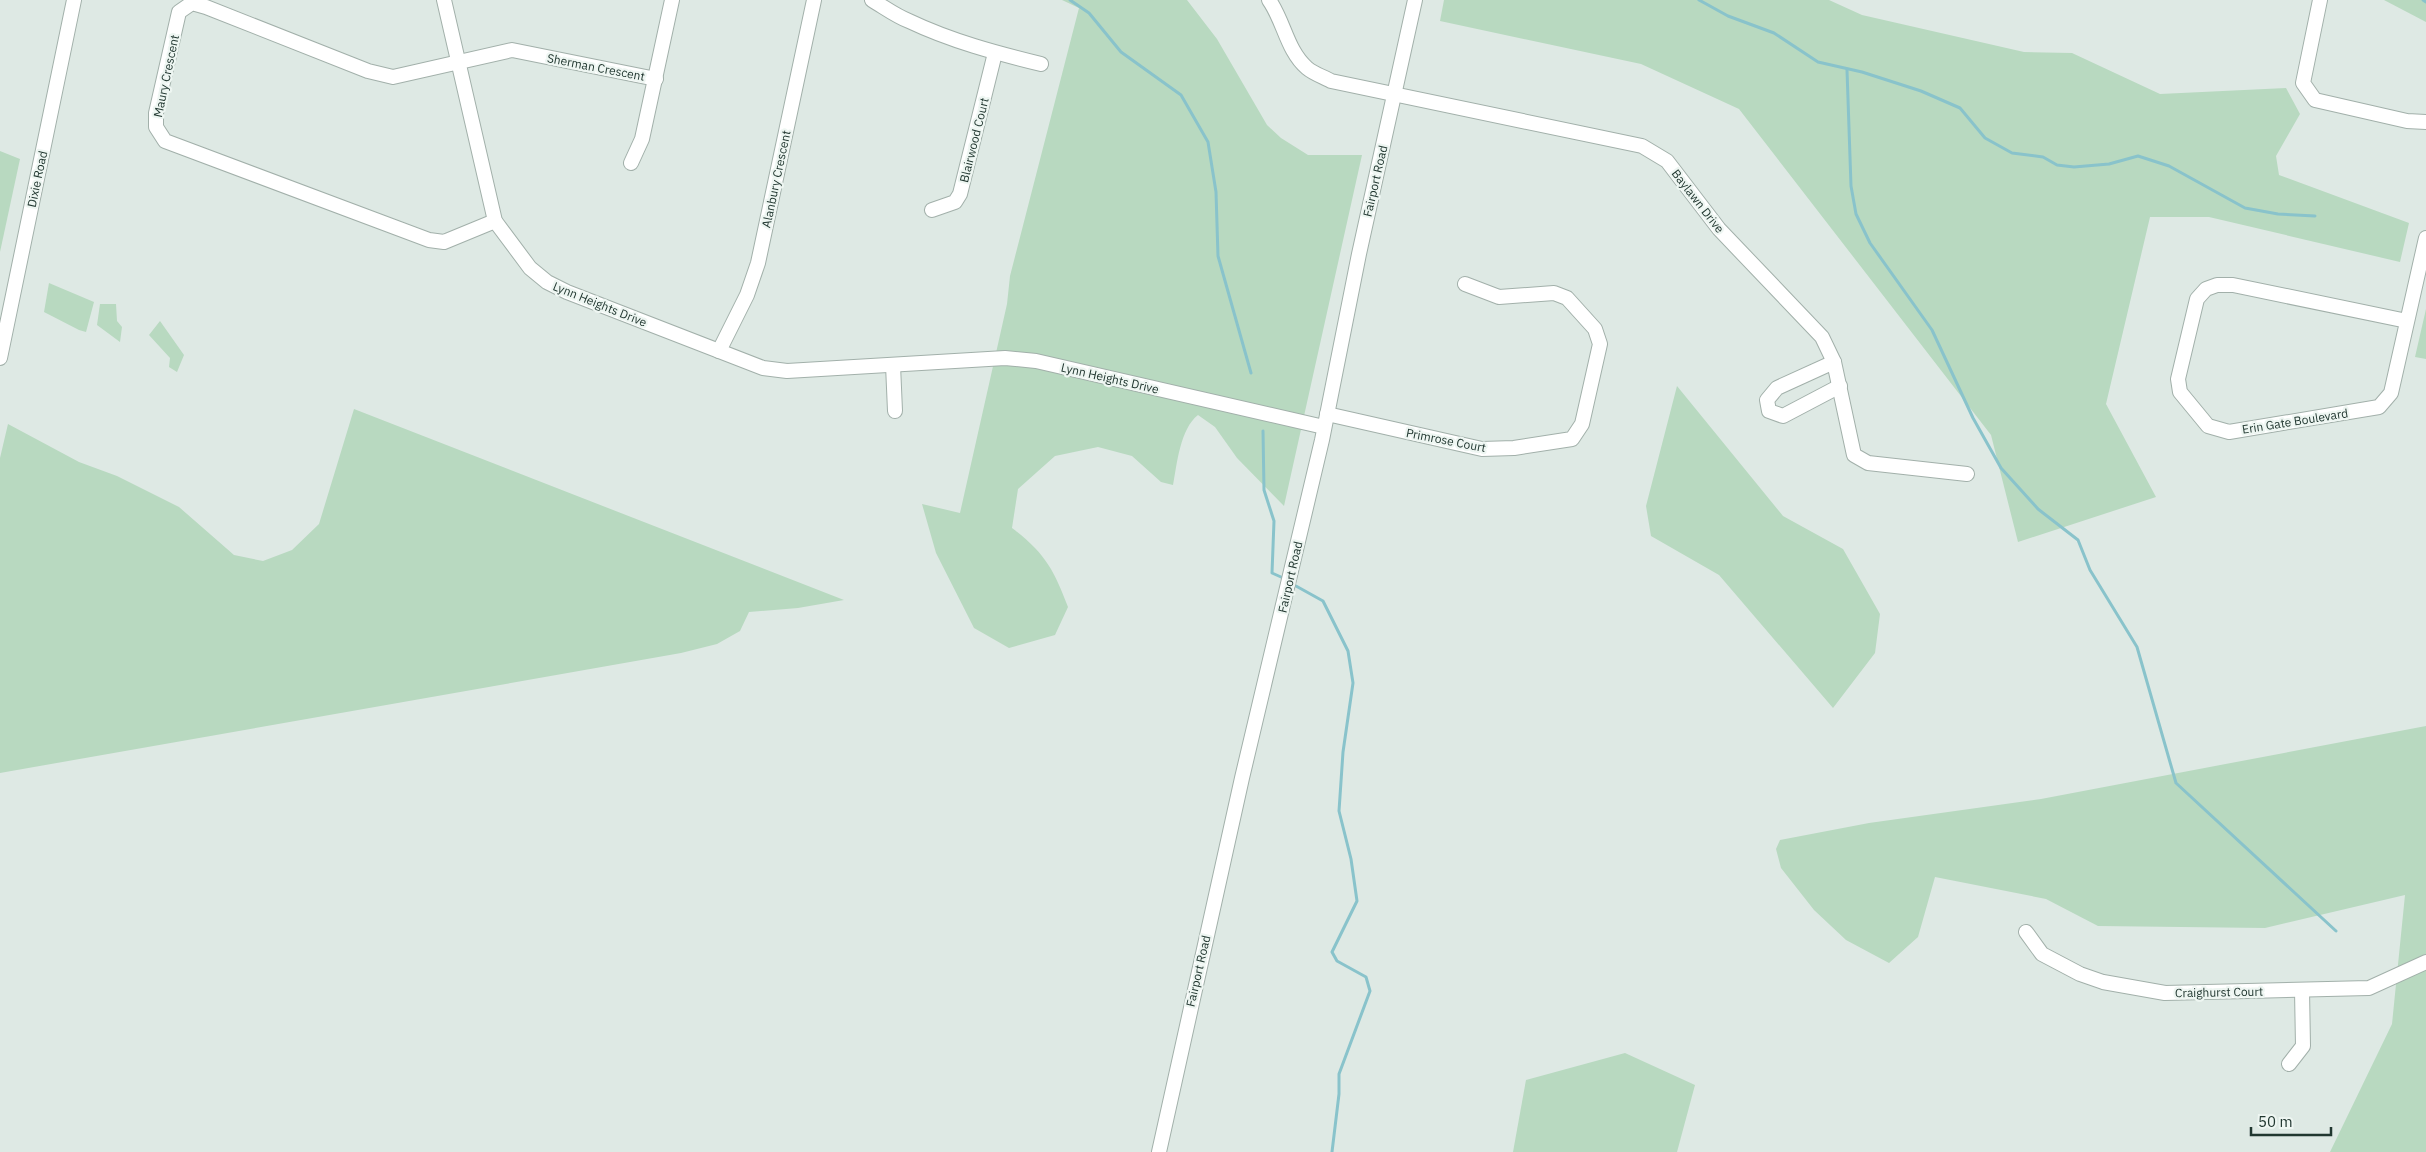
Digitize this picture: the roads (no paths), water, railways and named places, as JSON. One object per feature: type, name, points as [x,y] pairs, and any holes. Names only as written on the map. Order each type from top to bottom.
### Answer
[{"type":"street","name":"Dixie Road","points":[[0,358],[74,0]]},
{"type":"street","name":"Lynn Heights Drive","points":[[444,0],[495,221],[530,268],[547,282],[567,292],[763,368],[787,371],[1005,358],[1036,361],[1326,420]]},
{"type":"street","name":"Sherman Crescent","points":[[458,62],[512,50],[656,79],[672,0]]},
{"type":"street","name":"Alanbury Crescent","points":[[719,351],[747,295],[758,263],[814,0]]},
{"type":"street","points":[[872,0],[907,21],[995,53],[1041,64]]},
{"type":"street","name":"Baylawn Drive","points":[[1269,0],[1278,13],[1293,51],[1307,68],[1331,82],[1642,146],[1667,161],[1718,229],[1822,336],[1834,362],[1854,456],[1868,463],[1967,474]]},
{"type":"street","name":"Fairport Road","points":[[1159,1152],[1239,788],[1326,420],[1359,254],[1415,0]]},
{"type":"street","points":[[2320,0],[2303,83],[2310,95],[2315,100],[2407,120],[2426,122]]},
{"type":"street","name":"Maury Crescent","points":[[458,62],[393,77],[368,71],[192,3],[179,12],[156,113],[156,127],[165,141],[429,240],[444,242],[495,221]]},
{"type":"street","name":"Blairwood Court","points":[[932,210],[955,202],[960,194],[995,53]]},
{"type":"street","points":[[630,163],[642,139],[656,79]]},
{"type":"street","name":"Erin Gate Boulevard","points":[[2407,321],[2233,285],[2217,285],[2206,289],[2197,299],[2178,379],[2180,392],[2208,426],[2229,432],[2379,407],[2391,393],[2426,238]]},
{"type":"street","name":"Primrose Court","points":[[1326,420],[1482,449],[1514,448],[1572,439],[1582,424],[1600,344],[1595,329],[1567,298],[1554,294],[1499,297],[1465,284]]},
{"type":"street","points":[[1834,362],[1777,388],[1767,400],[1769,411],[1783,416],[1840,386]]},
{"type":"street","points":[[893,366],[895,410]]},
{"type":"street","name":"Craighurst Court","points":[[2026,932],[2042,954],[2072,970],[2103,982],[2165,993],[2369,988],[2426,962]]},
{"type":"street","points":[[2289,1064],[2303,1046],[2302,990]]},
{"type":"waterway","points":[[1070,0],[1089,13],[1121,52],[1181,95],[1208,142],[1216,192],[1218,256],[1251,373]]},
{"type":"waterway","points":[[1699,0],[1728,16],[1774,33],[1818,62],[1862,72],[1921,91],[1960,108],[1985,138],[2012,153],[2043,157],[2057,165],[2074,167],[2109,164],[2138,156],[2169,166],[2245,208],[2278,214],[2315,216]]},
{"type":"waterway","points":[[1847,70],[1851,186],[1856,214],[1870,243],[1932,330],[1973,418],[2001,468],[2038,509],[2078,540],[2090,570],[2137,647],[2176,783],[2336,931]]},
{"type":"waterway","points":[[1263,431],[1264,490],[1274,521],[1272,573],[1281,577]]},
{"type":"waterway","points":[[1296,586],[1323,601],[1348,651],[1353,683],[1343,752],[1339,811],[1351,859],[1357,901],[1332,952],[1337,961],[1366,977],[1370,991],[1339,1074],[1339,1094],[1332,1152]]}]
